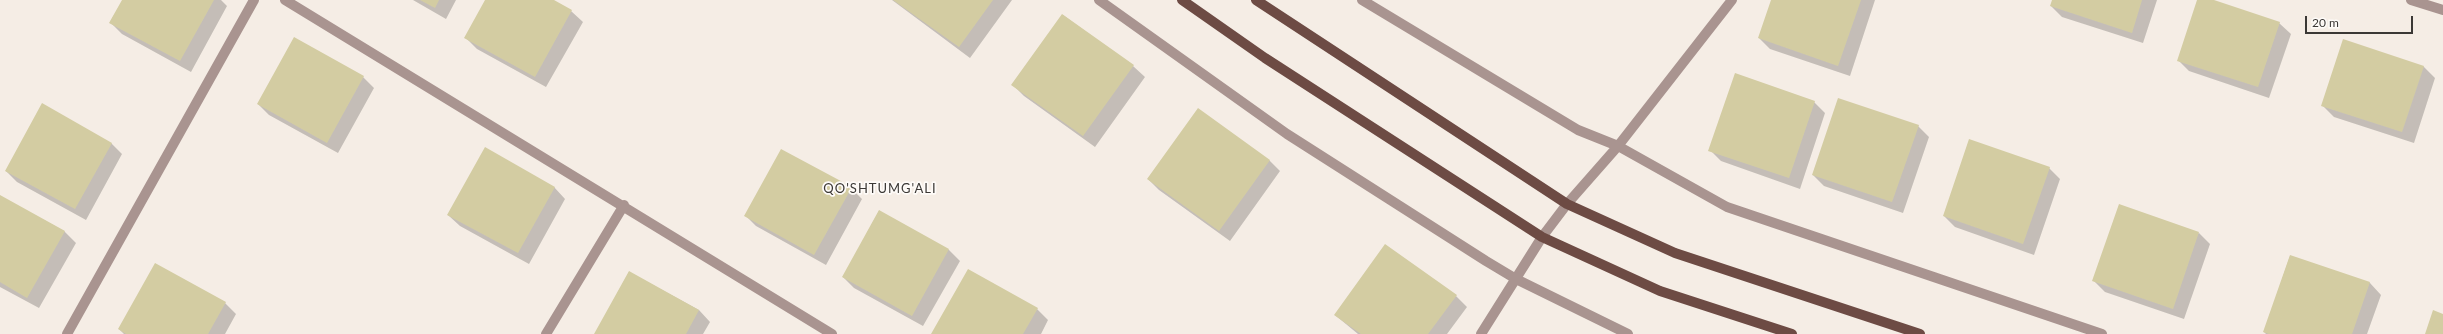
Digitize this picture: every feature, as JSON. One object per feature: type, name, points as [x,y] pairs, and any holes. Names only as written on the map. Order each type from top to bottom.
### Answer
[{"type":"main road","points":[[1182,0],[1264,58],[1542,237],[1660,291],[1792,334]]},
{"type":"main road","points":[[1256,0],[1567,204],[1675,253],[1920,334]]},
{"type":"street","points":[[67,334],[254,0]]},
{"type":"street","points":[[285,0],[624,205],[832,334]]},
{"type":"street","points":[[1099,0],[1287,134],[1516,279],[1628,334]]},
{"type":"street","points":[[1362,0],[1578,130],[1618,146],[1727,207],[2102,334]]},
{"type":"street","points":[[1481,334],[1542,237],[1567,204],[1618,146],[1732,0]]},
{"type":"street","points":[[2411,0],[2443,10]]},
{"type":"street","points":[[546,334],[624,205]]},
{"type":"building","points":[[122,0],[214,0],[180,61],[109,23]]},
{"type":"building","points":[[420,0],[439,0],[435,8]]},
{"type":"building","points":[[485,0],[554,0],[572,10],[535,77],[464,38]]},
{"type":"building","points":[[893,0],[993,0],[959,47]]},
{"type":"building","points":[[1771,0],[1861,0],[1838,66],[1758,38]]},
{"type":"building","points":[[2052,0],[2142,0],[2132,33],[2050,6]]},
{"type":"building","points":[[2197,0],[2214,0],[2280,22],[2258,87],[2177,61]]},
{"type":"building","points":[[1062,14],[1134,65],[1083,136],[1011,85]]},
{"type":"building","points":[[294,37],[364,76],[327,143],[257,104]]},
{"type":"building","points":[[2343,39],[2424,66],[2402,132],[2321,106]]},
{"type":"building","points":[[1735,73],[1815,101],[1789,178],[1708,151]]},
{"type":"building","points":[[1838,98],[1919,125],[1892,202],[1812,175]]},
{"type":"building","points":[[42,103],[112,143],[75,209],[5,171]]},
{"type":"building","points":[[1198,108],[1270,160],[1219,231],[1147,179]]},
{"type":"building","points":[[1969,139],[2050,167],[2023,244],[1943,216]]},
{"type":"building","points":[[485,147],[555,187],[518,253],[447,215]]},
{"type":"building","points":[[781,149],[852,187],[814,255],[744,216]]},
{"type":"building","points":[[0,195],[65,231],[27,298],[0,282]]},
{"type":"building","points":[[2119,204],[2199,232],[2173,309],[2092,281]]},
{"type":"building","points":[[879,210],[949,249],[912,316],[842,277]]},
{"type":"building","points":[[1385,244],[1457,295],[1428,334],[1361,334],[1334,315]]},
{"type":"building","points":[[2290,255],[2370,282],[2352,334],[2269,334],[2263,332]]},
{"type":"building","points":[[155,263],[226,302],[208,334],[126,334],[118,329]]},
{"type":"building","points":[[968,269],[1038,308],[1023,334],[931,334]]},
{"type":"building","points":[[629,271],[699,310],[686,334],[594,334]]},
{"type":"building","points":[[2433,310],[2443,314],[2443,334],[2425,334]]},
{"type":"district","name":"QO'SHTUMG'ALI","points":[[880,189]]}]
